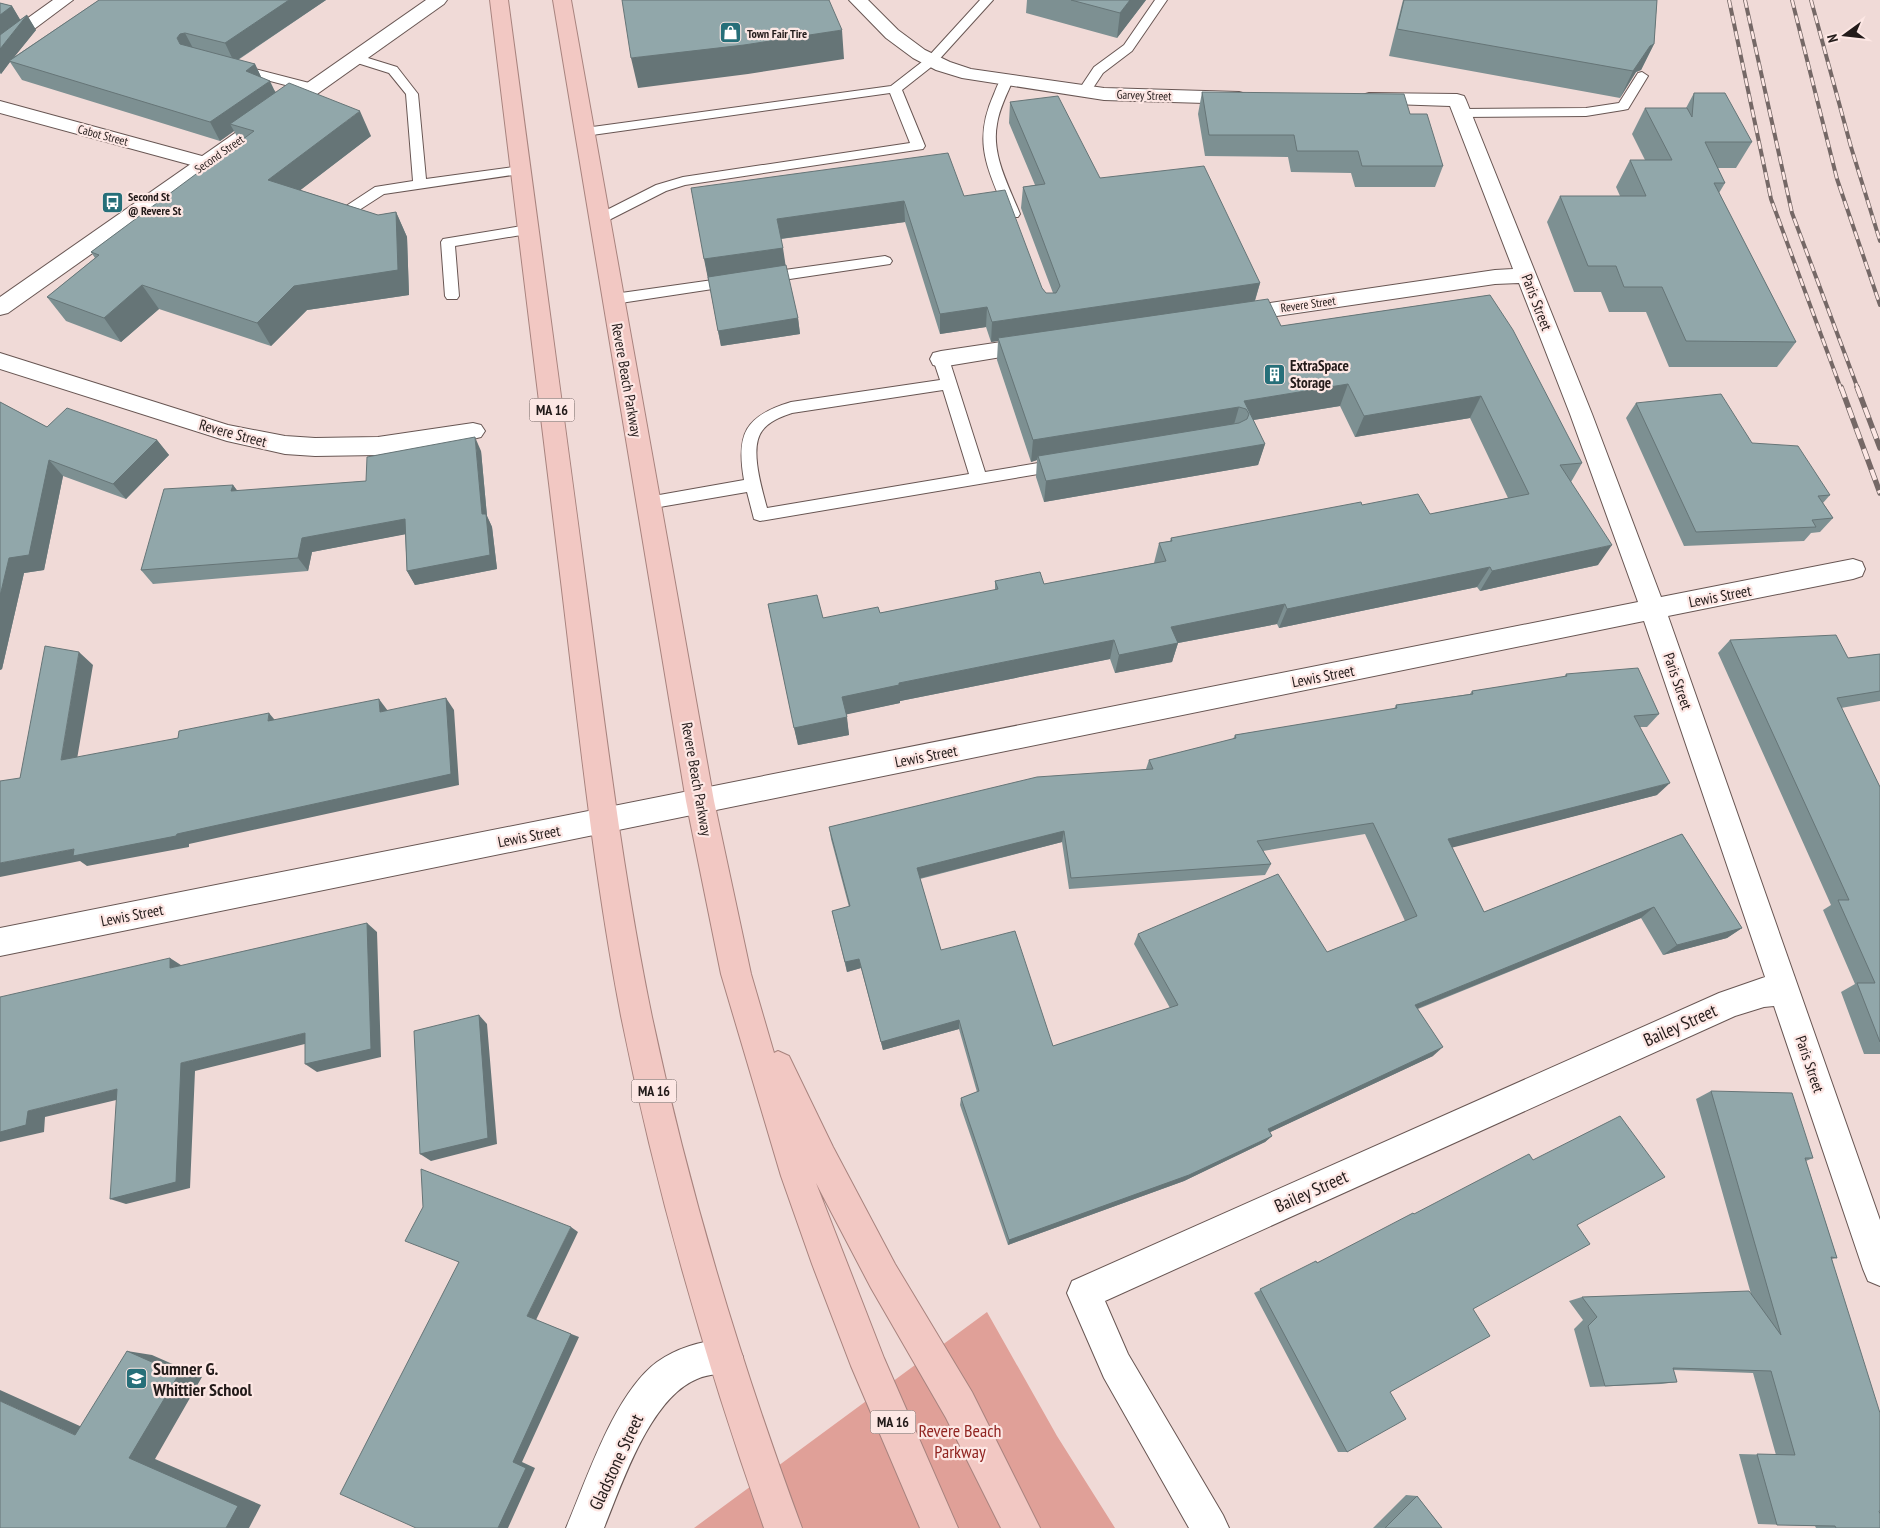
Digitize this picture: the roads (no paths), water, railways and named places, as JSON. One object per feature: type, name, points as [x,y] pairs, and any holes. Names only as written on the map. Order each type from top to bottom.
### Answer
[{"type":"highway","name":"MA 16","points":[[498,0],[604,821],[642,1040],[692,1243],[725,1357],[763,1473],[784,1528]]},
{"type":"highway","name":"Revere Beach Parkway","points":[[562,0],[700,801],[736,974],[788,1149],[826,1256],[869,1366],[939,1528]]},
{"type":"highway","points":[[736,974],[821,1160],[883,1276],[959,1406],[1021,1528]]},
{"type":"street","points":[[0,46],[64,0]]},
{"type":"street","name":"Second Street","points":[[0,308],[438,0]]},
{"type":"street","name":"Garvey Street","points":[[858,0],[892,34],[931,61],[968,74],[1084,91],[1144,96],[1252,98]]},
{"type":"street","points":[[1350,99],[1459,106]]},
{"type":"street","name":"Cabot Street","points":[[0,106],[206,163]]},
{"type":"street","name":"Paris Street","points":[[1459,106],[1580,414],[1653,609],[1880,1269]]},
{"type":"street","name":"Revere Street","points":[[1216,318],[1495,277],[1526,276]]},
{"type":"street","points":[[941,359],[1059,341]]},
{"type":"street","name":"Revere Street","points":[[0,361],[227,433],[285,445],[323,448],[378,446],[473,431]]},
{"type":"street","name":"Lewis Street","points":[[0,942],[1853,569]]},
{"type":"street","name":"Bailey Street","points":[[1210,1528],[1116,1366],[1084,1293],[1730,1002],[1764,992],[1785,992]]},
{"type":"street","name":"Gladstone Street","points":[[586,1528],[625,1434],[654,1389],[686,1364],[708,1358],[725,1357]]},
{"type":"lane","points":[[585,132],[895,89],[931,61],[987,0]]},
{"type":"lane","points":[[1084,91],[1098,70],[1128,48],[1160,0]]},
{"type":"lane","points":[[355,58],[393,70],[412,94],[420,184]]},
{"type":"lane","points":[[222,65],[312,88]]},
{"type":"lane","points":[[1459,106],[1586,112],[1604,110],[1623,106],[1642,76]]},
{"type":"lane","points":[[1007,80],[989,126],[990,147],[1018,228]]},
{"type":"lane","points":[[600,218],[661,188],[683,181],[918,146],[895,89]]},
{"type":"lane","points":[[348,211],[380,190],[521,170]]},
{"type":"lane","points":[[452,296],[448,242],[528,230]]},
{"type":"lane","points":[[614,299],[885,261]]},
{"type":"lane","points":[[941,359],[979,479]]},
{"type":"lane","points":[[948,384],[791,408],[769,415],[759,423],[749,445],[748,458],[760,515],[1077,462]]},
{"type":"lane","points":[[648,503],[753,485]]},
{"type":"railway","points":[[1729,0],[1771,199],[1841,389]]},
{"type":"railway","points":[[1745,0],[1792,213],[1858,389]]},
{"type":"railway","points":[[1792,0],[1837,179],[1880,305]]},
{"type":"railway","points":[[1811,0],[1851,147],[1880,241]]},
{"type":"railway","points":[[1841,387],[1880,493]]},
{"type":"railway","points":[[1857,387],[1880,448]]},
{"type":"place","name":"Town Fair Tire","points":[[731,33]]},
{"type":"place","name":"Second St @ Revere St","points":[[112,203]]},
{"type":"place","name":"ExtraSpace Storage","points":[[1274,374]]},
{"type":"place","name":"Sumner G. Whittier School","points":[[137,1378]]}]
